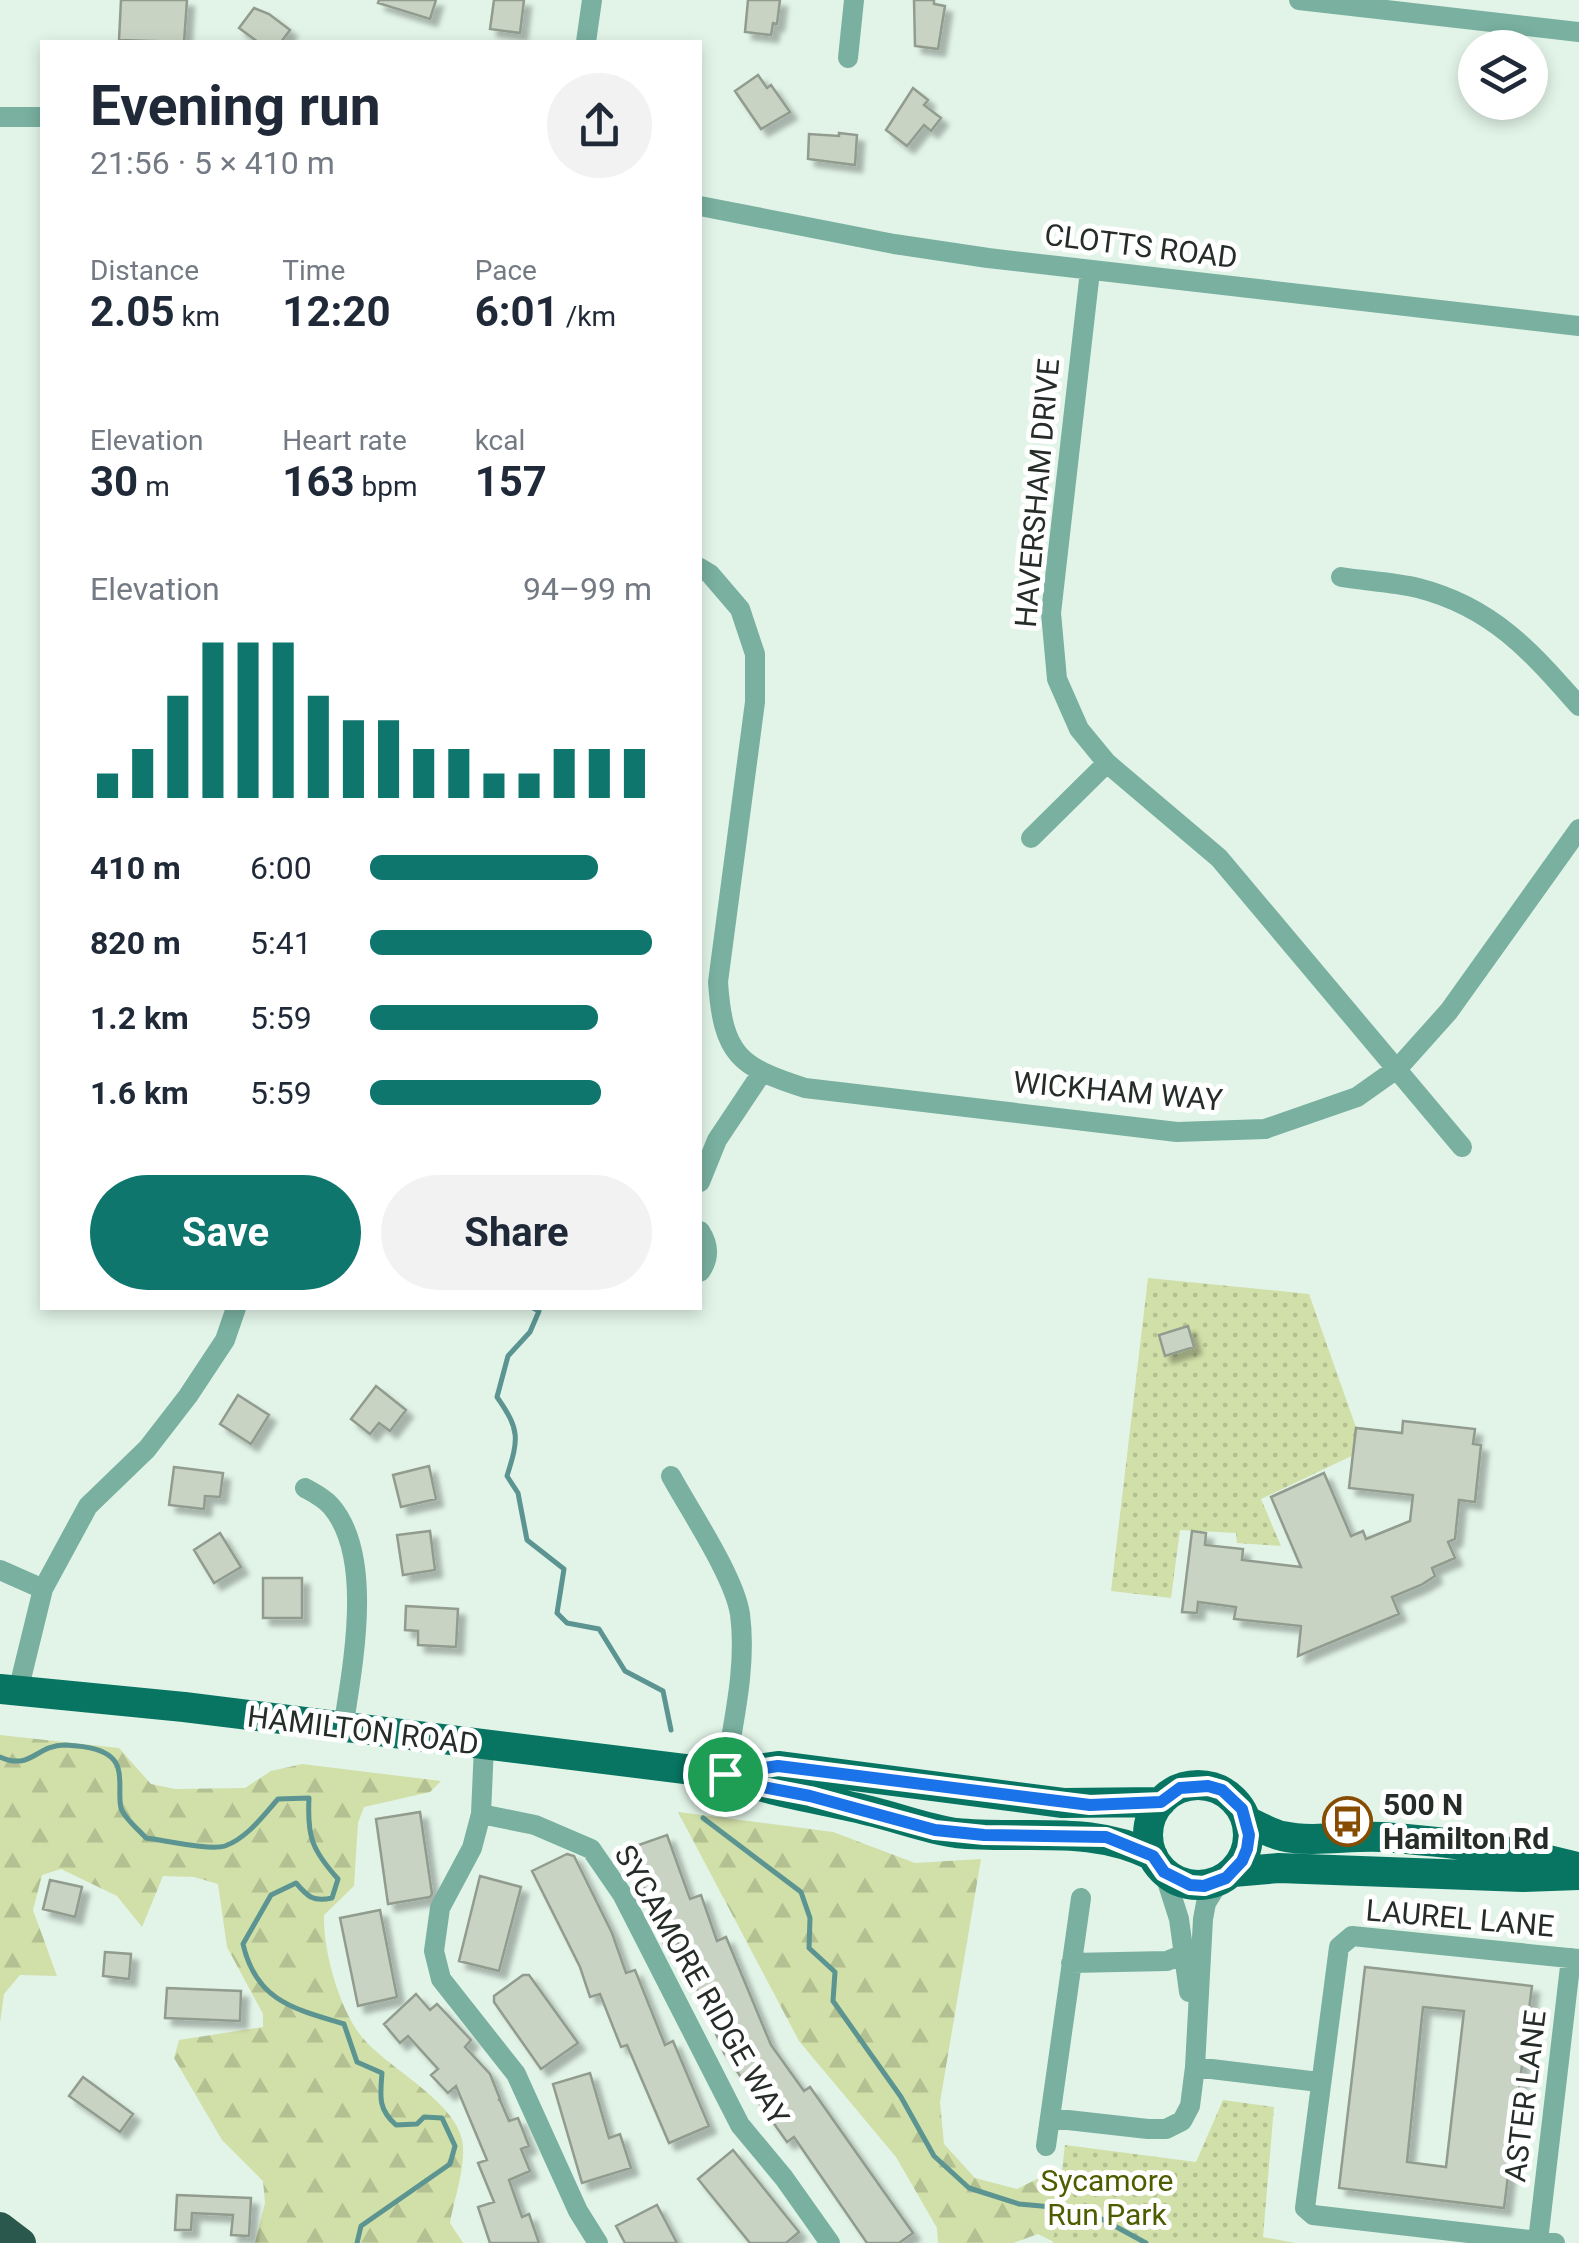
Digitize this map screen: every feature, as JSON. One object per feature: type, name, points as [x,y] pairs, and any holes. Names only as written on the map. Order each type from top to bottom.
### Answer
[{"type":"highway","points":[[0,2228],[20,2243]]},
{"type":"main road","name":"HAMILTON ROAD","points":[[9,1690],[184,1707],[343,1730],[725,1774],[758,1786],[935,1830],[1106,1837],[1158,1864]]},
{"type":"main road","name":"HAMILTON ROAD","points":[[725,1774],[778,1766],[1063,1803],[1161,1802]]},
{"type":"main road","points":[[1208,1786],[1233,1799],[1247,1821],[1278,1836],[1366,1836],[1478,1846],[1579,1871],[1523,1877],[1279,1868],[1190,1885],[1158,1864],[1148,1828],[1161,1802],[1180,1788],[1208,1786]]},
{"type":"main road","points":[[1226,1877],[1247,1849],[1247,1821]]},
{"type":"street","points":[[586,40],[592,0]]},
{"type":"street","points":[[848,58],[854,0]]},
{"type":"street","points":[[1299,0],[1579,32]]},
{"type":"street","points":[[0,117],[40,118]]},
{"type":"street","name":"CLOTTS ROAD","points":[[702,206],[894,244],[1090,271],[1579,326]]},
{"type":"street","name":"HAVERSHAM DRIVE","points":[[1090,271],[1050,613],[1057,679],[1080,728],[1107,763],[1219,858],[1462,1147]]},
{"type":"street","points":[[702,569],[740,609],[755,654],[755,702],[709,982],[724,1030],[746,1062],[762,1074],[717,1140],[702,1177]]},
{"type":"street","points":[[1341,577],[1417,588],[1469,605],[1512,633],[1579,706]]},
{"type":"street","points":[[1031,838],[1107,763]]},
{"type":"street","name":"WICKHAM WAY","points":[[762,1074],[806,1088],[1177,1132],[1264,1130],[1356,1097],[1398,1068],[1449,1010],[1579,829]]},
{"type":"street","points":[[702,1233],[708,1256],[702,1268]]},
{"type":"street","points":[[9,1690],[43,1589],[88,1506],[147,1449],[188,1396],[225,1340],[235,1310]]},
{"type":"street","points":[[671,1476],[740,1610],[742,1658],[725,1774]]},
{"type":"street","points":[[305,1488],[323,1498],[340,1520],[354,1567],[354,1634],[343,1730]]},
{"type":"street","points":[[0,1570],[43,1589]]},
{"type":"street","points":[[484,1746],[480,1814],[472,1848],[440,1908],[434,1951],[441,1979],[516,2074],[578,2212],[598,2243]]},
{"type":"street","name":"SYCAMORE RIDGE WAY","points":[[480,1814],[536,1825],[590,1849],[622,1894],[740,2126],[784,2178],[830,2243]]},
{"type":"street","points":[[1158,1864],[1174,1896],[1184,1954],[1194,2067]]},
{"type":"street","points":[[1050,2118],[1166,2129],[1182,2121],[1190,2106],[1203,1919],[1206,1903],[1226,1877]]},
{"type":"street","points":[[1046,2146],[1081,1898]]},
{"type":"street","name":"LAUREL LANE","points":[[1319,2082],[1340,1947],[1352,1936],[1575,1958]]},
{"type":"street","points":[[1072,1963],[1168,1961],[1184,1954]]},
{"type":"street","name":"ASTER LANE","points":[[1546,2242],[1575,1958]]},
{"type":"street","points":[[1194,2067],[1319,2082],[1305,2208],[1313,2215],[1546,2242]]},
{"type":"green space","points":[[1148,1278],[1309,1294],[1364,1450],[1261,1499],[1281,1546],[1237,1543],[1236,1533],[1180,1530],[1171,1598],[1111,1591]]},
{"type":"green space","points":[[0,1735],[119,1748],[151,1784],[175,1789],[245,1788],[271,1771],[302,1764],[441,1781],[430,1792],[364,1807],[358,1823],[354,1886],[324,1915],[324,1929],[334,1979],[346,2011],[362,2037],[433,2098],[456,2125],[463,2160],[450,2223],[463,2243],[255,2243],[265,2203],[263,2181],[222,2140],[174,2058],[179,2040],[263,2027],[263,2014],[227,1947],[218,1884],[194,1877],[163,1876],[142,1927],[117,1896],[61,1869],[42,1875],[33,1910],[57,1976],[20,1975],[4,1994],[0,2023]]},
{"type":"green space","points":[[678,1812],[833,1832],[915,1863],[981,1859],[940,2102],[944,2144],[975,2178],[1017,2189],[1053,2171],[1155,2164],[1056,2243],[1038,2234],[1013,2243],[938,2243],[937,2228],[896,2157],[799,2041]]},
{"type":"green space","name":"Sycamore Run Park","points":[[1223,2100],[1274,2107],[1263,2237],[1295,2243],[1053,2243],[1065,2145],[1196,2162]]},
{"type":"building","points":[[121,0],[187,0],[184,40],[119,40]]},
{"type":"building","points":[[436,0],[430,19],[378,3]]},
{"type":"building","points":[[494,0],[524,0],[520,33],[490,29]]},
{"type":"building","points":[[748,0],[780,0],[777,24],[773,23],[771,35],[745,32]]},
{"type":"building","points":[[914,0],[934,0],[934,4],[945,6],[938,49],[915,46]]},
{"type":"building","points":[[254,8],[290,30],[282,40],[255,40],[239,28]]},
{"type":"building","points":[[758,75],[767,88],[771,85],[790,112],[761,129],[735,91]]},
{"type":"building","points":[[913,88],[928,100],[924,105],[941,118],[931,131],[924,125],[907,146],[886,130]]},
{"type":"building","points":[[809,134],[857,135],[855,165],[808,159]]},
{"type":"building","points":[[1188,1326],[1194,1347],[1165,1356],[1159,1335]]},
{"type":"building","points":[[376,1386],[406,1410],[390,1431],[379,1423],[370,1434],[351,1419]]},
{"type":"building","points":[[238,1395],[269,1415],[251,1444],[220,1424]]},
{"type":"building","points":[[1403,1421],[1475,1429],[1473,1444],[1481,1445],[1475,1502],[1459,1500],[1455,1539],[1448,1542],[1455,1558],[1432,1568],[1435,1576],[1421,1585],[1392,1597],[1399,1614],[1298,1656],[1301,1626],[1234,1619],[1236,1607],[1198,1602],[1197,1613],[1182,1612],[1192,1531],[1206,1533],[1205,1545],[1243,1549],[1242,1560],[1301,1567],[1271,1497],[1324,1473],[1351,1536],[1363,1531],[1366,1539],[1410,1521],[1413,1495],[1349,1488],[1356,1428],[1402,1433]]},
{"type":"building","points":[[429,1466],[436,1499],[401,1507],[393,1475]]},
{"type":"building","points":[[174,1467],[223,1473],[220,1497],[205,1496],[204,1509],[169,1505]]},
{"type":"building","points":[[430,1531],[435,1570],[403,1575],[397,1535]]},
{"type":"building","points":[[220,1533],[241,1567],[214,1583],[194,1550]]},
{"type":"building","points":[[263,1578],[302,1578],[302,1618],[263,1618]]},
{"type":"building","points":[[406,1606],[458,1609],[456,1647],[418,1645],[418,1631],[405,1630]]},
{"type":"building","points":[[420,1812],[432,1894],[388,1904],[376,1819]]},
{"type":"building","points":[[667,1835],[690,1899],[701,1895],[717,1941],[726,1937],[771,2045],[804,2091],[810,2087],[913,2233],[899,2243],[867,2243],[794,2137],[787,2142],[724,2053],[677,1941],[664,1945],[630,1848]]},
{"type":"building","points":[[567,1854],[574,1856],[612,1933],[626,1973],[635,1970],[665,2045],[673,2041],[709,2126],[669,2143],[627,2045],[621,2047],[600,1994],[590,1997],[580,1967],[532,1871]]},
{"type":"building","points":[[480,1876],[521,1887],[499,1971],[459,1961]]},
{"type":"building","points":[[50,1880],[82,1887],[75,1917],[43,1909]]},
{"type":"building","points":[[380,1910],[397,1997],[358,2006],[340,1918]]},
{"type":"building","points":[[105,1952],[131,1954],[129,1979],[103,1976]]},
{"type":"building","points":[[1365,1967],[1532,1986],[1504,2208],[1339,2188]],"holes":[[[1423,2007],[1464,2011],[1446,2167],[1407,2162]]]},
{"type":"building","points":[[523,1975],[529,1975],[578,2043],[541,2069],[494,2002],[494,1996]]},
{"type":"building","points":[[167,1988],[241,1991],[240,2021],[165,2018]]},
{"type":"building","points":[[416,1994],[430,2010],[437,2004],[471,2040],[465,2047],[490,2074],[509,2121],[518,2118],[529,2146],[521,2149],[530,2171],[509,2180],[522,2217],[529,2214],[539,2243],[490,2243],[478,2207],[494,2202],[478,2163],[487,2160],[456,2086],[448,2093],[431,2075],[438,2069],[408,2036],[400,2043],[384,2024]]},
{"type":"building","points":[[590,2073],[609,2138],[620,2134],[631,2168],[582,2183],[553,2084]]},
{"type":"building","points":[[83,2077],[133,2114],[120,2132],[69,2096]]},
{"type":"building","points":[[733,2150],[799,2232],[786,2243],[750,2243],[698,2179]]},
{"type":"building","points":[[177,2195],[251,2198],[249,2236],[231,2235],[233,2215],[192,2213],[191,2230],[175,2230]]},
{"type":"building","points":[[657,2205],[677,2243],[625,2243],[616,2226]]},
{"type":"waterway","points":[[537,1310],[530,1332],[508,1356],[497,1397],[515,1435],[507,1476],[518,1493],[527,1540],[564,1569],[557,1613],[567,1623],[599,1629],[625,1671],[663,1691],[671,1730]]},
{"type":"waterway","points":[[0,1757],[19,1761],[65,1745],[103,1752],[118,1768],[123,1812],[146,1838],[198,1846],[225,1846],[240,1838],[278,1799],[309,1798],[313,1842],[338,1879],[332,1898],[311,1897],[296,1883],[271,1895],[243,1944],[249,1963],[267,1990],[280,2000],[344,2024],[357,2062],[382,2073],[382,2102],[396,2125],[417,2124],[424,2117],[442,2118],[455,2146],[450,2164],[361,2226],[357,2243]]},
{"type":"waterway","points":[[703,1818],[801,1892],[810,1918],[809,1948],[835,1972],[833,2001],[901,2097],[934,2156],[969,2188],[1019,2204],[1085,2210],[1146,2243]]},
{"type":"place","name":"500 N Hamilton Rd","points":[[1348,1821]]},
{"type":"route","points":[[778,1766],[1090,1805],[1161,1802],[1180,1788],[1208,1786],[1222,1790],[1242,1809],[1249,1835],[1242,1861],[1233,1872],[1218,1882],[1190,1885],[1164,1872],[1153,1856],[1106,1837],[935,1830],[876,1812],[758,1786],[725,1774],[778,1766]]}]
